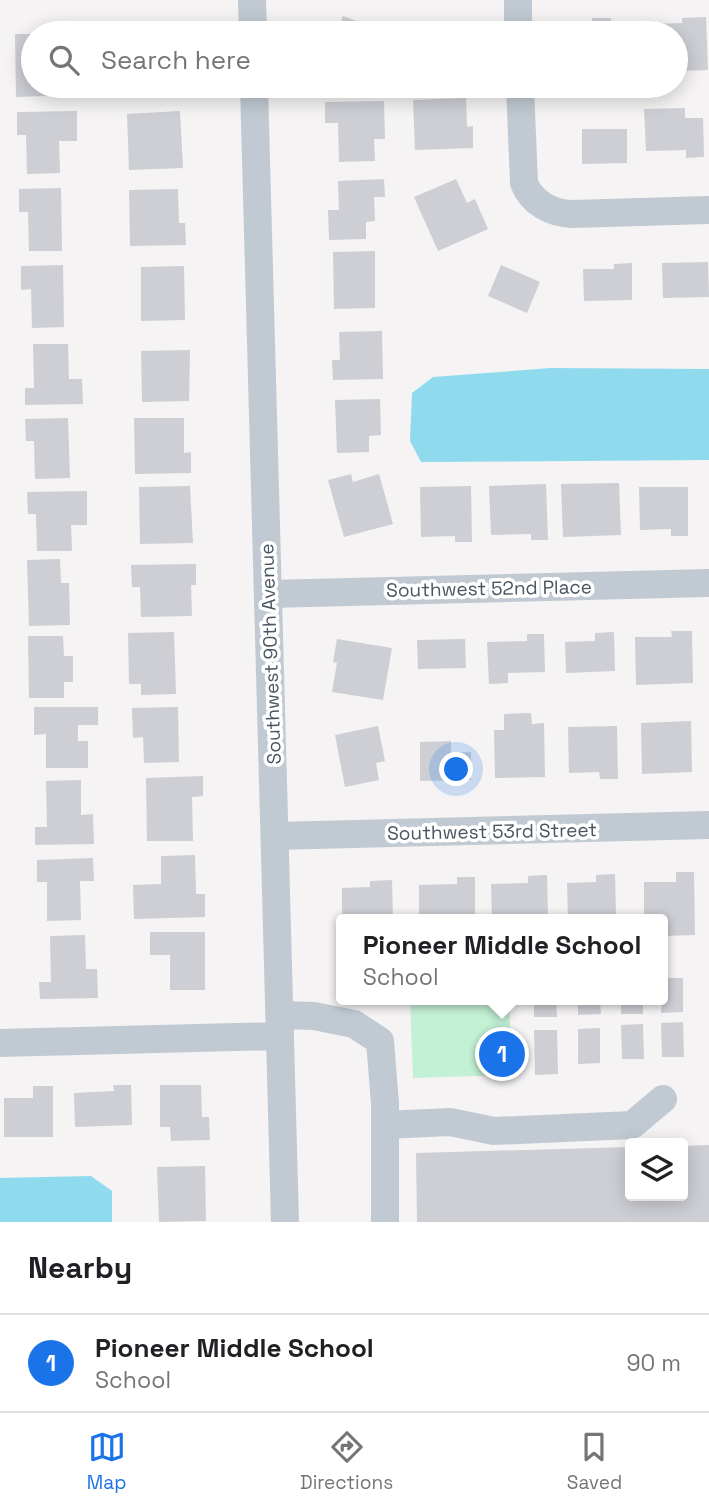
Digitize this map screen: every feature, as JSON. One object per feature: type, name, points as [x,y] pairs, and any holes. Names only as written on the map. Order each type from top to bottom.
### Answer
[{"type":"street","points":[[252,0],[253,21]]},
{"type":"street","points":[[518,0],[518,21]]},
{"type":"street","name":"Southwest 90th Avenue","points":[[254,98],[285,1222]]},
{"type":"street","points":[[520,98],[522,174],[527,191],[537,202],[554,211],[572,214],[709,211]]},
{"type":"street","name":"Southwest 52nd Place","points":[[269,594],[709,583]]},
{"type":"street","name":"Southwest 53rd Street","points":[[275,836],[709,825]]},
{"type":"street","points":[[0,1043],[280,1026],[314,1016],[354,1024],[380,1041],[385,1125],[385,1222]]},
{"type":"street","points":[[385,1125],[450,1122],[494,1131],[632,1125],[663,1099]]},
{"type":"green space","points":[[410,1005],[509,1005],[512,1075],[413,1078]]},
{"type":"water","points":[[551,368],[709,369],[709,460],[421,462],[410,441],[412,393],[433,377]]},
{"type":"water","points":[[91,1176],[112,1191],[112,1222],[0,1222],[0,1178]]},
{"type":"building","points":[[343,16],[356,21],[341,21]]},
{"type":"building","points":[[706,17],[708,70],[688,71],[688,21],[682,21],[682,18]]},
{"type":"building","points":[[592,18],[611,18],[611,21],[592,21]]},
{"type":"building","points":[[15,34],[21,34],[21,97],[16,97]]},
{"type":"building","points":[[466,98],[467,127],[473,126],[473,148],[415,150],[413,100]]},
{"type":"building","points":[[384,101],[385,139],[374,139],[375,161],[339,162],[338,123],[325,123],[325,102]]},
{"type":"building","points":[[685,108],[685,118],[703,118],[704,157],[686,158],[686,150],[646,151],[644,109]]},
{"type":"building","points":[[77,111],[77,141],[59,141],[60,173],[27,174],[26,135],[17,135],[17,112]]},
{"type":"building","points":[[180,111],[183,168],[129,170],[127,114]]},
{"type":"building","points":[[582,129],[627,129],[627,163],[582,164]]},
{"type":"building","points":[[384,179],[385,197],[374,197],[375,221],[366,222],[366,239],[329,240],[328,210],[339,210],[338,181]]},
{"type":"building","points":[[456,179],[467,203],[475,199],[488,229],[438,251],[414,197]]},
{"type":"building","points":[[61,188],[62,251],[29,251],[28,212],[19,212],[19,189]]},
{"type":"building","points":[[178,189],[179,223],[185,223],[186,245],[130,246],[129,190]]},
{"type":"building","points":[[375,251],[375,308],[334,309],[333,252]]},
{"type":"building","points":[[708,262],[709,297],[663,298],[662,263]]},
{"type":"building","points":[[632,263],[632,300],[584,301],[583,269],[614,269],[614,264]]},
{"type":"building","points":[[63,265],[64,327],[32,328],[31,289],[21,290],[21,266]]},
{"type":"building","points":[[501,265],[540,282],[527,313],[488,296]]},
{"type":"building","points":[[184,266],[185,320],[141,321],[141,267]]},
{"type":"building","points":[[382,331],[383,379],[333,380],[332,360],[340,360],[339,332]]},
{"type":"building","points":[[33,344],[68,344],[69,379],[82,379],[83,404],[25,405],[25,388],[34,388]]},
{"type":"building","points":[[190,350],[189,401],[142,402],[141,351]]},
{"type":"building","points":[[380,399],[381,435],[369,436],[369,452],[337,453],[335,400]]},
{"type":"building","points":[[68,418],[70,478],[35,479],[34,441],[26,441],[25,419]]},
{"type":"building","points":[[134,418],[184,418],[184,453],[191,452],[191,473],[135,474]]},
{"type":"building","points":[[351,474],[353,482],[379,474],[393,524],[344,537],[328,480]]},
{"type":"building","points":[[619,483],[621,535],[563,537],[561,484]]},
{"type":"building","points":[[546,484],[548,540],[531,540],[531,534],[491,535],[489,486]]},
{"type":"building","points":[[190,486],[193,543],[140,544],[139,487]]},
{"type":"building","points":[[471,486],[472,542],[455,542],[455,536],[421,537],[420,487]]},
{"type":"building","points":[[639,487],[688,487],[688,536],[671,536],[671,529],[640,530]]},
{"type":"building","points":[[87,491],[87,525],[71,525],[72,551],[37,551],[36,514],[28,514],[27,492]]},
{"type":"building","points":[[60,559],[61,583],[69,583],[70,625],[29,626],[27,560]]},
{"type":"building","points":[[196,564],[196,585],[191,585],[192,616],[141,617],[140,587],[132,587],[131,565]]},
{"type":"building","points":[[671,631],[692,631],[693,683],[636,685],[635,637],[672,637]]},
{"type":"building","points":[[174,632],[176,694],[141,695],[141,684],[129,684],[128,633]]},
{"type":"building","points":[[614,632],[615,671],[566,673],[565,642],[595,641],[595,633]]},
{"type":"building","points":[[527,634],[544,634],[545,672],[508,673],[508,683],[489,684],[487,642],[527,641]]},
{"type":"building","points":[[28,636],[63,636],[64,656],[73,656],[73,682],[64,682],[64,698],[29,698]]},
{"type":"building","points":[[337,639],[392,648],[383,700],[332,692],[337,663],[333,662]]},
{"type":"building","points":[[465,639],[466,668],[418,669],[417,640]]},
{"type":"building","points":[[34,707],[98,707],[98,725],[78,725],[78,741],[88,741],[88,768],[46,768],[46,734],[34,735]]},
{"type":"building","points":[[178,707],[179,762],[144,763],[143,737],[133,738],[132,708]]},
{"type":"building","points":[[531,713],[532,724],[544,723],[545,777],[495,778],[494,730],[504,730],[504,714]]},
{"type":"building","points":[[691,721],[692,772],[642,774],[641,723]]},
{"type":"building","points":[[378,726],[385,761],[376,763],[379,780],[345,787],[335,735]]},
{"type":"building","points":[[617,726],[618,779],[600,779],[599,772],[569,773],[568,727]]},
{"type":"building","points":[[451,741],[451,753],[471,752],[471,780],[420,781],[420,742]]},
{"type":"building","points":[[203,776],[203,796],[192,797],[193,841],[147,841],[146,778]]},
{"type":"building","points":[[81,780],[81,815],[93,814],[94,844],[35,845],[35,827],[47,827],[46,781]]},
{"type":"building","points":[[195,855],[196,894],[205,894],[205,917],[134,919],[133,885],[161,884],[161,856]]},
{"type":"building","points":[[93,858],[94,881],[80,881],[81,920],[47,921],[47,882],[37,882],[37,860]]},
{"type":"building","points":[[676,872],[694,872],[695,935],[668,936],[668,914],[644,914],[644,882],[676,882]]},
{"type":"building","points":[[615,874],[616,914],[568,914],[567,883],[596,882],[596,875]]},
{"type":"building","points":[[547,875],[548,914],[492,914],[491,884],[528,883],[528,876]]},
{"type":"building","points":[[457,877],[475,877],[475,914],[419,914],[419,885],[457,884]]},
{"type":"building","points":[[392,880],[393,914],[342,914],[342,888],[370,887],[370,881]]},
{"type":"building","points":[[150,932],[205,932],[205,990],[170,990],[170,955],[150,955]]},
{"type":"building","points":[[85,935],[86,969],[97,969],[98,998],[40,999],[39,982],[51,982],[50,936]]},
{"type":"building","points":[[668,978],[683,978],[683,1012],[661,1013],[661,1005],[668,1005]]},
{"type":"building","points":[[534,1005],[556,1005],[557,1017],[534,1017]]},
{"type":"building","points":[[578,1005],[600,1005],[601,1014],[578,1015]]},
{"type":"building","points":[[621,1005],[643,1005],[643,1014],[621,1014]]},
{"type":"building","points":[[683,1022],[684,1057],[662,1057],[661,1023]]},
{"type":"building","points":[[643,1024],[644,1059],[622,1059],[621,1025]]},
{"type":"building","points":[[600,1028],[600,1063],[578,1064],[578,1029]]},
{"type":"building","points":[[534,1030],[557,1030],[558,1074],[535,1075]]},
{"type":"building","points":[[113,1085],[131,1085],[132,1125],[75,1127],[74,1093],[114,1091]]},
{"type":"building","points":[[160,1085],[201,1085],[202,1117],[209,1117],[210,1140],[171,1141],[170,1127],[160,1127]]},
{"type":"building","points":[[33,1086],[53,1086],[53,1137],[4,1137],[4,1098],[33,1098]]},
{"type":"building","points":[[709,1145],[709,1222],[417,1222],[416,1153],[625,1147],[625,1201],[688,1201],[688,1146]]},
{"type":"building","points":[[205,1166],[206,1221],[159,1222],[157,1167]]},
{"type":"place","name":"Pioneer Middle School","points":[[502,1054]]}]
